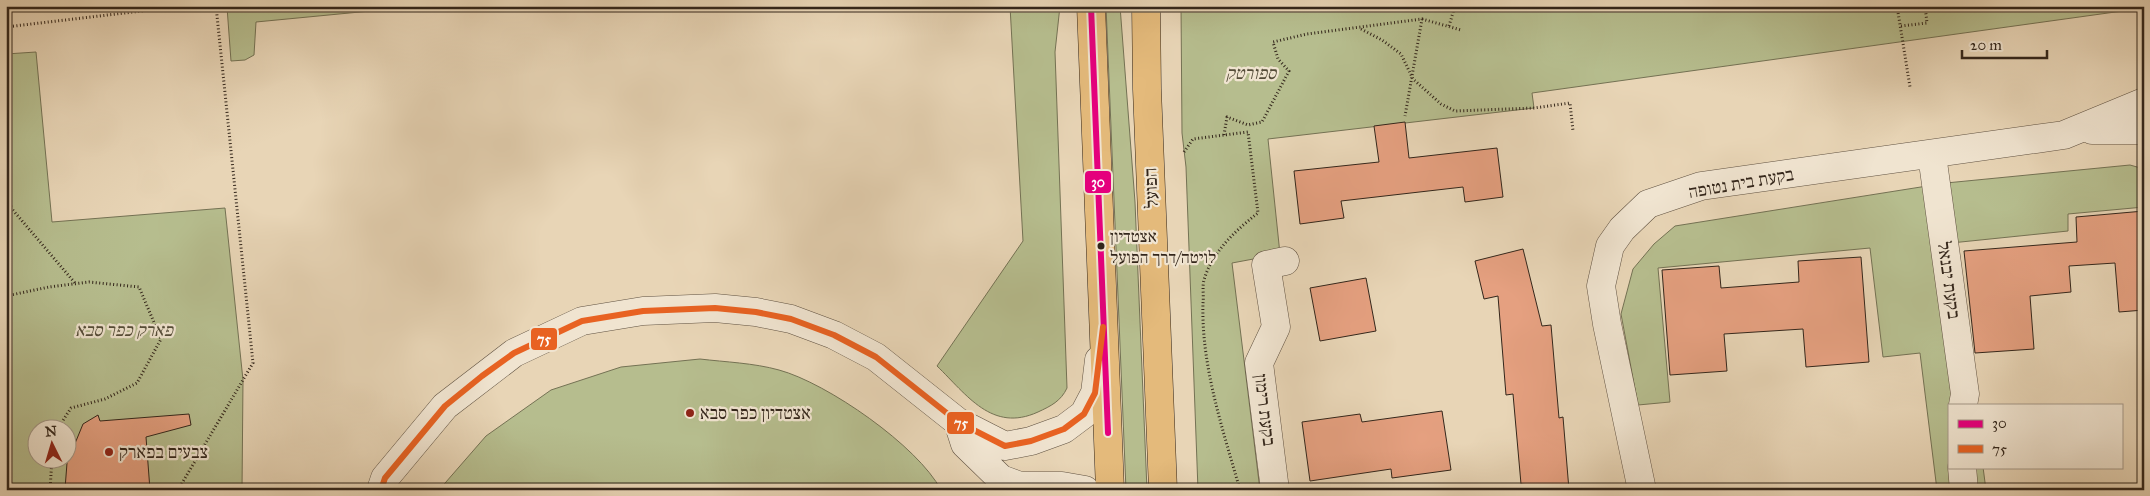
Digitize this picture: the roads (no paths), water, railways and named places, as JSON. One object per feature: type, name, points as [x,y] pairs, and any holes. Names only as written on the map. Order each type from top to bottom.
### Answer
[{"type":"main road","points":[[1091,6],[1110,490]]},
{"type":"main road","name":"הפועל","points":[[1146,6],[1147,89],[1163,490]]},
{"type":"street","name":"בקעת בית נטופה","points":[[1642,490],[1607,324],[1601,286],[1610,246],[1622,229],[1648,204],[1701,186],[2064,135],[2144,102]]},
{"type":"street","name":"בקעת בית נטופה","points":[[2078,130],[2144,130]]},
{"type":"street","name":"בקעת יבנאל","points":[[1932,155],[1965,394],[1963,404]]},
{"type":"street","name":"בקעת רימון","points":[[1276,490],[1259,363],[1276,327],[1266,265],[1285,261]]},
{"type":"street","points":[[381,490],[385,478],[445,406],[514,353],[582,321],[643,311],[715,308],[756,312],[790,319],[834,335],[876,357],[958,422],[1005,446],[1031,441],[1064,429],[1084,414],[1095,393],[1103,327]]},
{"type":"street","points":[[958,422],[966,444],[1001,479],[1020,486],[1062,486],[1086,490]]},
{"type":"street","points":[[1962,468],[1964,490]]},
{"type":"place","name":"אצטדיון לויטה/דרך הפועל","points":[[1101,246]]},
{"type":"place","name":"אצטדיון כפר סבא","points":[[690,413]]},
{"type":"place","name":"צבעים בפארק","points":[[109,452]]},
{"type":"park label","name":"ספורטק","points":[[1251,73]]},
{"type":"park label","name":"פארק כפר סבא","points":[[124,330]]}]
